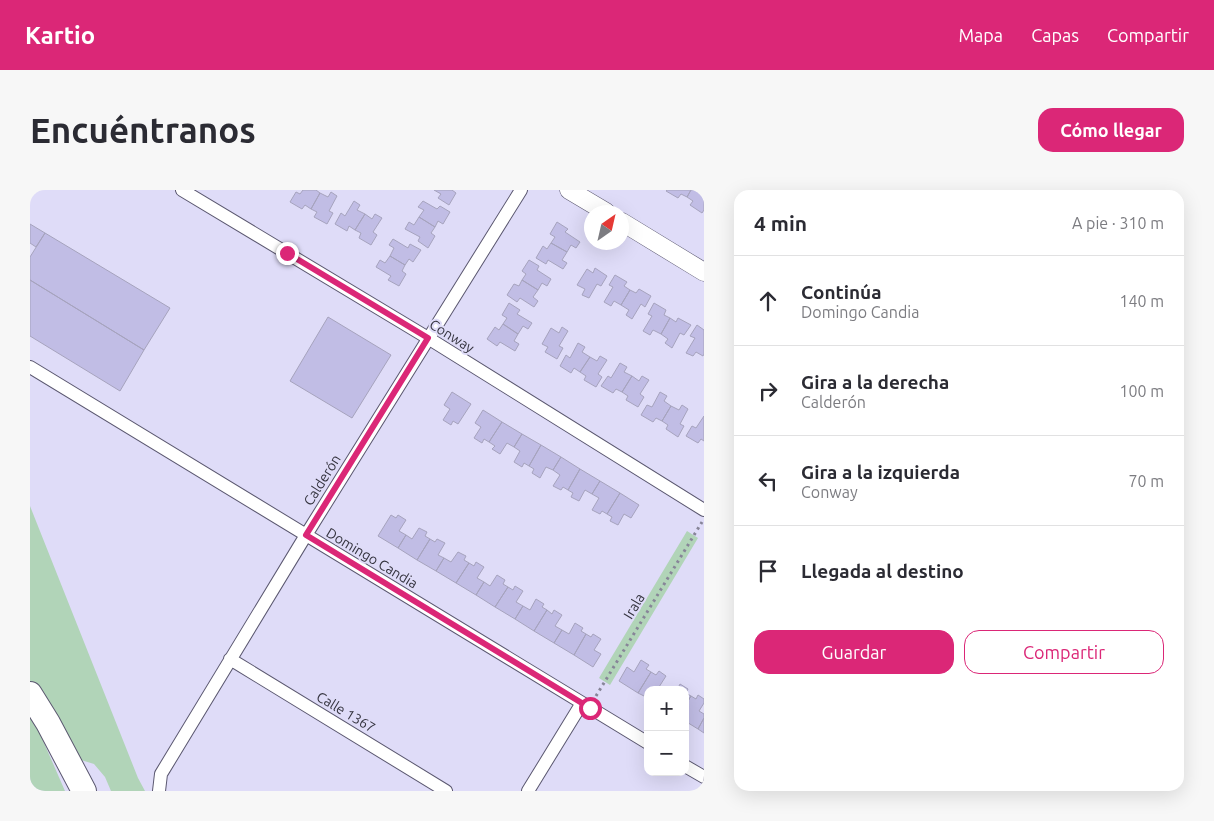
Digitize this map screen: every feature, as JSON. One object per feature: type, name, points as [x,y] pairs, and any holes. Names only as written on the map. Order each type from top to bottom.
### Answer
[{"type":"highway","points":[[30,694],[48,723],[84,791]]},
{"type":"highway","points":[[30,710],[65,791]]},
{"type":"street","name":"Conway","points":[[182,190],[428,338],[704,510]]},
{"type":"street","name":"Calderón","points":[[159,791],[161,774],[230,659],[521,190]]},
{"type":"street","points":[[569,190],[594,205]]},
{"type":"street","points":[[629,226],[704,272]]},
{"type":"street","name":"Domingo Candia","points":[[30,367],[644,741]]},
{"type":"street","name":"Calle 1367","points":[[230,659],[446,791]]},
{"type":"street","points":[[528,791],[586,705]]},
{"type":"street","points":[[689,768],[704,777]]},
{"type":"path","name":"Irala","points":[[586,705],[704,520]]},
{"type":"green space","points":[[30,506],[138,778],[145,791],[111,791],[105,777],[94,764],[81,760],[30,694]]},
{"type":"green space","points":[[687,531],[698,538],[610,685],[599,678]]},
{"type":"green space","points":[[30,710],[31,713],[65,791],[30,791]]},
{"type":"building","points":[[303,190],[316,190],[320,193],[311,209],[305,205],[302,209],[290,202],[296,192],[300,194]]},
{"type":"building","points":[[434,190],[452,190],[456,193],[449,205],[438,198],[441,194]]},
{"type":"building","points":[[667,190],[691,190],[687,197],[681,194],[678,198]]},
{"type":"building","points":[[691,190],[704,190],[704,210],[702,213],[690,205],[693,201],[687,197]]},
{"type":"building","points":[[331,192],[337,196],[329,211],[333,213],[327,224],[314,217],[317,212],[311,209],[320,193],[328,197]]},
{"type":"building","points":[[354,201],[360,205],[357,210],[365,214],[355,230],[349,226],[347,231],[335,224],[341,213],[345,216]]},
{"type":"building","points":[[423,201],[437,209],[440,206],[450,212],[443,224],[438,221],[435,227],[419,217],[424,210],[418,207]]},
{"type":"building","points":[[365,214],[372,219],[375,214],[382,218],[373,232],[377,235],[371,245],[359,238],[361,233],[355,230]]},
{"type":"building","points":[[419,217],[435,227],[431,233],[435,236],[428,248],[418,241],[420,237],[405,229],[409,222],[414,225]]},
{"type":"building","points":[[557,222],[568,229],[565,232],[580,242],[576,248],[571,245],[567,252],[551,243],[555,237],[550,234]]},
{"type":"building","points":[[30,224],[45,233],[36,247],[30,243]]},
{"type":"building","points":[[45,233],[170,308],[144,350],[30,280],[30,257]]},
{"type":"building","points":[[393,239],[408,248],[410,244],[421,250],[413,262],[409,259],[405,265],[390,256],[394,248],[389,245]]},
{"type":"building","points":[[551,243],[567,252],[562,260],[567,263],[563,269],[548,260],[546,264],[536,258],[543,246],[547,249]]},
{"type":"building","points":[[390,256],[405,265],[402,271],[406,274],[399,286],[388,280],[391,276],[376,267],[380,260],[385,263]]},
{"type":"building","points":[[529,260],[539,266],[537,270],[551,279],[547,286],[542,283],[538,290],[522,280],[526,274],[522,271]]},
{"type":"building","points":[[595,268],[607,276],[601,286],[597,284],[589,298],[582,295],[585,289],[577,285],[587,269],[593,273]]},
{"type":"building","points":[[615,275],[627,282],[624,286],[630,290],[621,305],[614,301],[611,306],[604,302],[613,287],[609,285]]},
{"type":"building","points":[[30,280],[144,350],[120,391],[30,336]]},
{"type":"building","points":[[522,280],[538,290],[533,297],[538,301],[534,307],[520,298],[517,302],[507,295],[514,284],[519,286]]},
{"type":"building","points":[[639,289],[651,296],[645,307],[641,304],[632,319],[626,315],[629,310],[621,305],[630,290],[636,293]]},
{"type":"building","points":[[509,303],[520,310],[517,314],[532,323],[528,329],[523,326],[518,334],[503,324],[507,318],[502,315]]},
{"type":"building","points":[[654,303],[666,310],[664,315],[670,318],[661,334],[653,330],[650,335],[643,331],[652,316],[648,314]]},
{"type":"building","points":[[328,317],[391,355],[352,418],[290,381]]},
{"type":"building","points":[[670,318],[676,322],[678,318],[691,325],[684,335],[680,333],[672,348],[665,343],[668,339],[661,334]]},
{"type":"building","points":[[503,324],[518,334],[514,341],[519,344],[515,351],[500,342],[497,346],[487,339],[495,327],[499,330]]},
{"type":"building","points":[[697,325],[704,330],[703,356],[696,352],[693,356],[686,353],[695,338],[690,336]]},
{"type":"building","points":[[562,327],[568,331],[559,346],[563,348],[557,359],[545,352],[548,347],[542,344],[551,328],[559,333]]},
{"type":"building","points":[[578,343],[585,347],[582,352],[590,357],[580,372],[574,368],[571,373],[560,366],[566,355],[570,358]]},
{"type":"building","points":[[600,356],[607,360],[598,374],[602,377],[596,387],[584,380],[586,376],[580,372],[590,357],[597,361]]},
{"type":"building","points":[[620,363],[627,367],[624,372],[632,376],[622,392],[616,389],[613,393],[601,386],[608,376],[611,378]]},
{"type":"building","points":[[632,376],[639,381],[642,376],[649,380],[640,394],[644,397],[638,407],[626,400],[628,396],[622,392]]},
{"type":"building","points":[[452,392],[471,404],[458,424],[453,421],[451,425],[443,420],[450,409],[444,405]]},
{"type":"building","points":[[660,392],[667,396],[664,401],[671,406],[662,421],[656,418],[653,422],[641,415],[647,405],[652,407]]},
{"type":"building","points":[[682,405],[688,409],[680,424],[684,426],[678,437],[666,429],[668,425],[662,421],[671,406],[679,410]]},
{"type":"building","points":[[483,410],[502,422],[489,442],[484,439],[482,443],[474,438],[481,427],[475,423]]},
{"type":"building","points":[[704,416],[704,441],[701,439],[698,443],[686,436],[692,426],[696,428]]},
{"type":"building","points":[[502,422],[522,434],[514,447],[507,443],[500,454],[492,449],[495,446],[489,442]]},
{"type":"building","points":[[522,434],[541,445],[529,466],[524,463],[522,467],[514,462],[520,451],[514,447]]},
{"type":"building","points":[[541,445],[561,457],[553,470],[546,467],[540,478],[532,473],[534,469],[529,466]]},
{"type":"building","points":[[561,457],[580,469],[568,490],[563,487],[561,490],[553,486],[560,475],[553,470]]},
{"type":"building","points":[[580,469],[600,481],[592,494],[585,490],[579,501],[571,497],[573,493],[568,490]]},
{"type":"building","points":[[600,481],[620,493],[607,514],[602,511],[600,514],[592,510],[599,498],[592,494]]},
{"type":"building","points":[[620,493],[639,505],[631,518],[624,514],[618,525],[610,521],[612,517],[607,514]]},
{"type":"building","points":[[391,515],[396,518],[398,515],[406,520],[399,531],[406,535],[398,548],[378,536]]},
{"type":"building","points":[[419,528],[427,532],[425,536],[430,539],[417,560],[398,548],[406,535],[412,539]]},
{"type":"building","points":[[430,539],[435,542],[437,539],[445,543],[438,555],[444,558],[436,571],[417,560]]},
{"type":"building","points":[[458,552],[466,556],[464,560],[469,563],[456,583],[436,571],[444,558],[451,562]]},
{"type":"building","points":[[476,562],[484,567],[477,578],[484,582],[476,595],[456,583],[469,563],[474,566]]},
{"type":"building","points":[[497,575],[505,580],[503,584],[508,587],[495,607],[476,595],[484,582],[490,586]]},
{"type":"building","points":[[515,586],[523,591],[516,602],[523,606],[515,619],[495,607],[508,587],[513,590]]},
{"type":"building","points":[[536,599],[544,604],[542,607],[547,610],[534,631],[515,619],[523,606],[530,610]]},
{"type":"building","points":[[547,610],[552,614],[554,610],[562,615],[555,626],[562,630],[554,643],[534,631]]},
{"type":"building","points":[[575,623],[583,628],[581,631],[586,634],[574,655],[554,643],[562,630],[569,634]]},
{"type":"building","points":[[586,634],[591,637],[593,634],[601,639],[594,650],[601,654],[593,667],[574,655]]},
{"type":"building","points":[[641,660],[649,665],[646,669],[651,672],[638,693],[619,681],[627,667],[634,672]]},
{"type":"building","points":[[659,671],[666,676],[660,686],[644,686],[644,696],[638,693],[651,672],[656,675]]},
{"type":"building","points":[[698,695],[704,699],[704,703],[699,711],[704,714],[704,718],[698,729],[689,723],[689,699],[691,696],[696,699]]},
{"type":"building","points":[[704,718],[704,733],[698,729]]},
{"type":"route","points":[[287,253],[428,338],[306,535],[590,708]]}]
